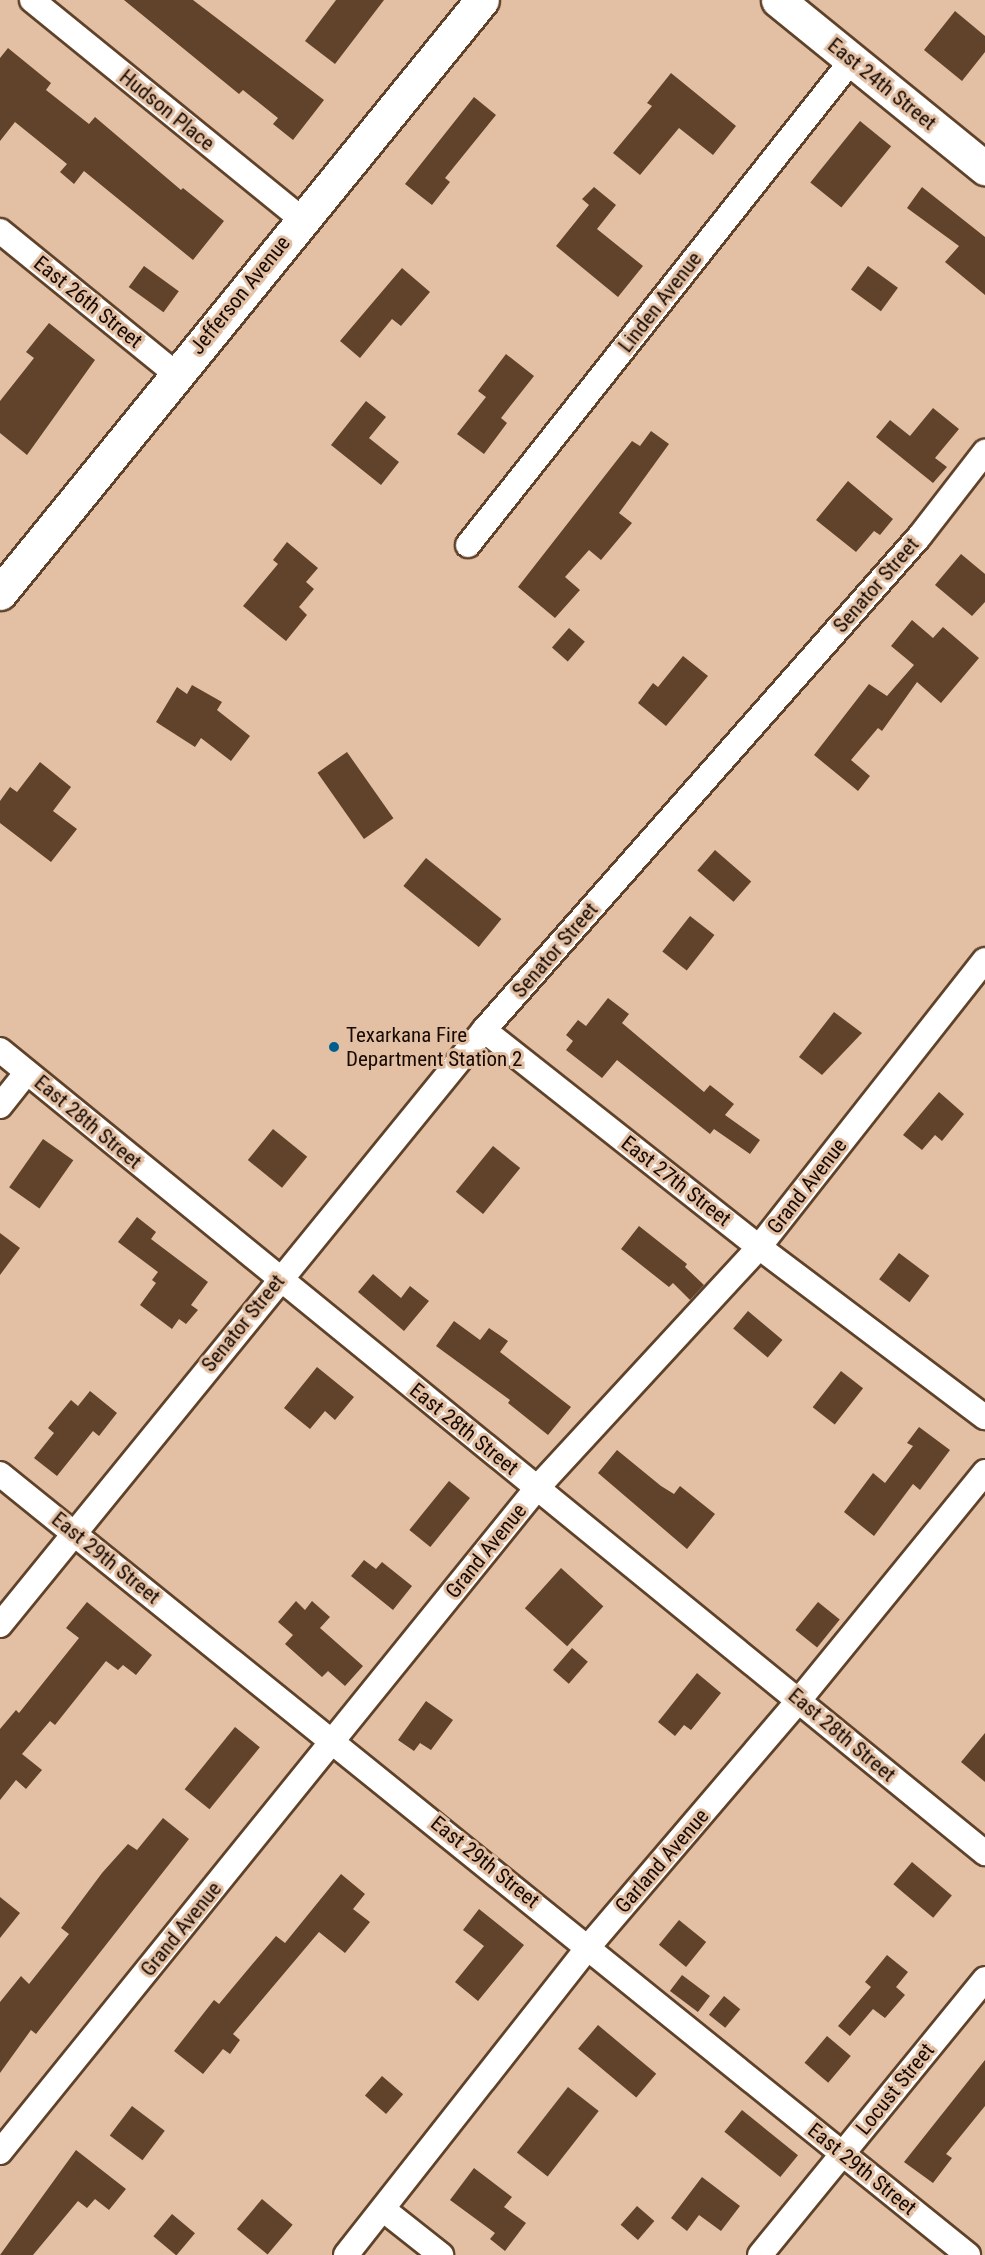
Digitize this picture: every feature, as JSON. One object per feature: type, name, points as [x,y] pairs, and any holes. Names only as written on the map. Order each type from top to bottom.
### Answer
[{"type":"main road","name":"Jefferson Avenue","points":[[0,593],[482,0]]},
{"type":"main road","name":"East 24th Street","points":[[778,0],[985,168]]},
{"type":"street","name":"Hudson Place","points":[[32,0],[302,219]]},
{"type":"street","name":"Linden Avenue","points":[[468,544],[852,60]]},
{"type":"street","name":"East 26th Street","points":[[0,231],[176,374]]},
{"type":"street","name":"Senator Street","points":[[0,1625],[278,1279],[484,1030],[919,537],[985,452]]},
{"type":"street","name":"Grand Avenue","points":[[0,2152],[537,1488],[759,1247],[985,960]]},
{"type":"street","name":"East 27th Street","points":[[484,1030],[759,1247],[985,1417]]},
{"type":"street","name":"East 28th Street","points":[[0,1050],[278,1279],[800,1699],[985,1853]]},
{"type":"street","points":[[0,1106],[27,1072]]},
{"type":"street","name":"Garland Avenue","points":[[346,2255],[384,2210],[589,1946],[800,1699],[985,1472]]},
{"type":"street","name":"East 29th Street","points":[[0,1474],[334,1740],[968,2255]]},
{"type":"street","name":"Locust Street","points":[[760,2255],[985,1979]]},
{"type":"street","points":[[384,2210],[441,2255]]},
{"type":"building","points":[[124,0],[193,0],[324,100],[293,140],[273,124],[278,118],[243,90],[239,94]]},
{"type":"building","points":[[336,0],[384,0],[335,64],[305,41]]},
{"type":"building","points":[[955,11],[985,36],[985,52],[962,81],[924,50]]},
{"type":"building","points":[[8,48],[51,83],[46,90],[89,124],[95,117],[181,190],[183,188],[224,221],[193,260],[84,171],[74,184],[60,172],[67,164],[15,122],[0,141],[0,58]]},
{"type":"building","points":[[671,73],[736,126],[713,155],[679,128],[640,175],[613,153],[652,106],[647,103]]},
{"type":"building","points":[[474,97],[496,115],[445,178],[450,182],[432,205],[405,184]]},
{"type":"building","points":[[860,121],[891,146],[841,208],[810,182]]},
{"type":"building","points":[[594,187],[616,205],[597,229],[643,266],[618,297],[556,246],[589,205],[582,199]]},
{"type":"building","points":[[922,187],[985,237],[985,295],[945,262],[959,246],[907,208]]},
{"type":"building","points":[[144,266],[179,291],[164,312],[129,287]]},
{"type":"building","points":[[868,266],[898,288],[881,311],[851,289]]},
{"type":"building","points":[[402,268],[430,292],[401,326],[392,319],[360,358],[340,341]]},
{"type":"building","points":[[49,323],[95,360],[27,455],[0,433],[0,401],[34,358],[26,352]]},
{"type":"building","points":[[506,354],[534,376],[501,418],[507,423],[484,454],[457,434],[486,397],[478,391]]},
{"type":"building","points":[[366,401],[386,417],[369,438],[399,462],[381,485],[331,445]]},
{"type":"building","points":[[933,408],[959,429],[935,458],[947,467],[933,483],[876,437],[890,420],[910,436]]},
{"type":"building","points":[[651,431],[669,444],[619,513],[632,523],[601,560],[589,550],[565,577],[580,590],[555,618],[518,587],[632,441],[640,446]]},
{"type":"building","points":[[848,481],[893,519],[880,535],[874,531],[856,552],[816,520]]},
{"type":"building","points":[[287,542],[318,568],[306,582],[314,589],[299,607],[307,615],[286,641],[243,606],[278,564],[273,560]]},
{"type":"building","points":[[961,554],[985,574],[985,602],[972,616],[935,585]]},
{"type":"building","points":[[912,620],[933,638],[943,627],[979,658],[941,703],[917,682],[882,731],[878,728],[851,760],[870,776],[858,791],[814,755],[869,684],[887,696],[914,665],[891,646]]},
{"type":"building","points":[[569,628],[585,642],[568,661],[552,648]]},
{"type":"building","points":[[683,656],[708,676],[666,726],[638,703],[653,683],[658,687]]},
{"type":"building","points":[[192,685],[222,702],[217,710],[250,736],[231,761],[201,738],[195,747],[156,722],[177,687],[187,694]]},
{"type":"building","points":[[347,752],[393,818],[364,839],[318,773]]},
{"type":"building","points":[[40,762],[71,787],[53,811],[77,829],[51,862],[0,823],[0,801],[10,787],[17,792]]},
{"type":"building","points":[[715,850],[751,881],[734,902],[697,870]]},
{"type":"building","points":[[426,858],[501,919],[479,947],[403,886]]},
{"type":"building","points":[[690,916],[714,935],[687,971],[662,951]]},
{"type":"building","points":[[608,998],[629,1014],[622,1023],[704,1092],[710,1085],[734,1104],[725,1115],[760,1140],[750,1154],[714,1129],[710,1134],[617,1060],[602,1078],[566,1050],[573,1041],[566,1035],[578,1020],[586,1026]]},
{"type":"building","points":[[834,1012],[862,1033],[822,1075],[799,1057]]},
{"type":"building","points":[[939,1092],[964,1114],[942,1141],[935,1135],[922,1150],[903,1135]]},
{"type":"building","points":[[273,1129],[307,1157],[282,1188],[248,1160]]},
{"type":"building","points":[[43,1139],[73,1160],[39,1209],[9,1187]]},
{"type":"building","points":[[493,1146],[520,1168],[483,1214],[456,1192]]},
{"type":"building","points":[[137,1217],[156,1232],[151,1239],[208,1282],[191,1305],[198,1310],[186,1324],[179,1319],[172,1329],[140,1305],[156,1283],[152,1280],[158,1272],[118,1242]]},
{"type":"building","points":[[639,1226],[687,1264],[685,1267],[704,1285],[690,1300],[673,1283],[669,1287],[621,1249]]},
{"type":"building","points":[[0,1233],[20,1248],[0,1275]]},
{"type":"building","points":[[899,1253],[929,1276],[909,1302],[879,1279]]},
{"type":"building","points":[[373,1274],[401,1298],[410,1286],[429,1301],[404,1331],[358,1292]]},
{"type":"building","points":[[748,1311],[782,1340],[768,1358],[733,1329]]},
{"type":"building","points":[[454,1321],[480,1340],[489,1328],[508,1341],[500,1352],[571,1407],[548,1435],[508,1403],[510,1400],[436,1346]]},
{"type":"building","points":[[317,1367],[354,1397],[335,1420],[325,1411],[310,1429],[284,1408]]},
{"type":"building","points":[[841,1371],[863,1388],[835,1424],[813,1407]]},
{"type":"building","points":[[90,1391],[117,1413],[99,1436],[93,1431],[57,1476],[34,1458],[54,1433],[48,1428],[71,1400],[78,1406]]},
{"type":"building","points":[[919,1427],[950,1450],[920,1490],[913,1484],[874,1536],[844,1512],[873,1473],[885,1483],[913,1446],[907,1443]]},
{"type":"building","points":[[617,1450],[661,1486],[674,1494],[680,1486],[715,1514],[687,1549],[598,1473]]},
{"type":"building","points":[[449,1481],[470,1498],[430,1547],[409,1530]]},
{"type":"building","points":[[364,1560],[376,1569],[382,1562],[412,1586],[393,1610],[351,1576]]},
{"type":"building","points":[[561,1568],[603,1606],[567,1646],[525,1608]]},
{"type":"building","points":[[296,1601],[305,1610],[312,1601],[330,1617],[320,1628],[363,1666],[345,1686],[328,1671],[322,1677],[285,1644],[293,1635],[278,1622]]},
{"type":"building","points":[[87,1602],[152,1655],[136,1675],[123,1665],[118,1670],[106,1661],[55,1725],[50,1721],[22,1754],[42,1770],[26,1789],[16,1780],[0,1800],[0,1729],[16,1710],[19,1713],[79,1638],[66,1628]]},
{"type":"building","points":[[818,1602],[840,1620],[817,1648],[795,1630]]},
{"type":"building","points":[[572,1648],[588,1662],[569,1684],[553,1670]]},
{"type":"building","points":[[697,1673],[721,1693],[691,1730],[684,1725],[675,1736],[658,1722]]},
{"type":"building","points":[[426,1701],[453,1720],[431,1750],[420,1743],[414,1751],[398,1740]]},
{"type":"building","points":[[235,1727],[260,1747],[210,1809],[185,1789]]},
{"type":"building","points":[[985,1733],[985,1782],[961,1762]]},
{"type":"building","points":[[163,1818],[189,1839],[36,2034],[31,2030],[0,2073],[0,2002],[21,1976],[29,1984],[69,1934],[61,1928],[102,1873],[128,1844],[137,1850]]},
{"type":"building","points":[[912,1862],[952,1895],[933,1918],[893,1884]]},
{"type":"building","points":[[341,1874],[365,1894],[353,1909],[370,1922],[345,1953],[319,1932],[233,2034],[240,2040],[230,2054],[223,2049],[203,2074],[174,2051],[214,2000],[219,2004],[276,1936],[285,1943]]},
{"type":"building","points":[[0,1897],[20,1913],[0,1938]]},
{"type":"building","points":[[479,1909],[524,1945],[478,2001],[455,1982],[484,1946],[463,1930]]},
{"type":"building","points":[[679,1920],[706,1942],[686,1967],[659,1945]]},
{"type":"building","points":[[887,1955],[908,1972],[896,1987],[905,1995],[885,2018],[873,2009],[850,2036],[838,2026],[871,1987],[865,1982]]},
{"type":"building","points":[[682,1975],[710,1996],[698,2012],[670,1991]]},
{"type":"building","points":[[724,1996],[740,2009],[725,2028],[709,2015]]},
{"type":"building","points":[[598,2025],[656,2074],[636,2098],[578,2049]]},
{"type":"building","points":[[827,2036],[851,2056],[828,2083],[805,2063]]},
{"type":"building","points":[[985,2060],[985,2106],[946,2154],[952,2158],[933,2183],[904,2162]]},
{"type":"building","points":[[382,2076],[403,2094],[386,2114],[365,2096]]},
{"type":"building","points":[[568,2087],[599,2111],[548,2176],[517,2152]]},
{"type":"building","points":[[132,2106],[165,2131],[142,2160],[110,2136]]},
{"type":"building","points":[[742,2110],[798,2155],[780,2177],[724,2132]]},
{"type":"building","points":[[76,2150],[126,2189],[109,2210],[95,2199],[87,2208],[78,2201],[33,2255],[0,2255]]},
{"type":"building","points":[[474,2168],[512,2197],[504,2207],[526,2223],[505,2251],[490,2239],[495,2233],[450,2200]]},
{"type":"building","points":[[702,2177],[740,2206],[721,2231],[699,2215],[687,2231],[671,2218]]},
{"type":"building","points":[[262,2199],[293,2225],[268,2255],[237,2229]]},
{"type":"building","points":[[637,2206],[654,2221],[638,2240],[621,2225]]},
{"type":"building","points":[[172,2214],[195,2233],[177,2255],[153,2236]]},
{"type":"place","name":"Texarkana Fire Department Station 2","points":[[334,1047]]}]
